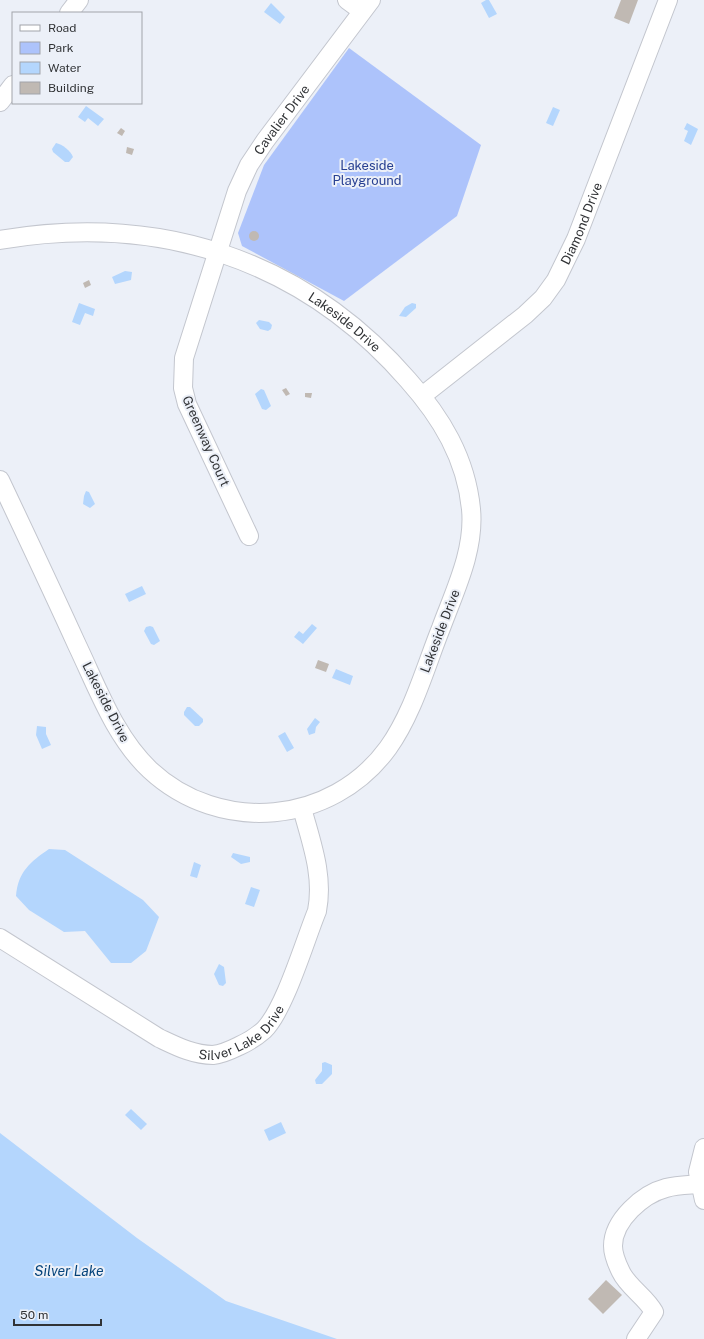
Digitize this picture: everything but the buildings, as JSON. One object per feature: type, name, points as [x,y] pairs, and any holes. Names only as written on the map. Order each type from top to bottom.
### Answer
[{"type":"street","points":[[70,12],[79,0]]},
{"type":"street","points":[[347,0],[366,6]]},
{"type":"street","name":"Diamond Drive","points":[[422,396],[524,315],[543,298],[556,280],[576,239],[668,0]]},
{"type":"street","name":"Cavalier Drive","points":[[217,252],[237,191],[249,165],[264,141],[366,6]]},
{"type":"street","points":[[0,102],[12,87]]},
{"type":"street","name":"Lakeside Drive","points":[[0,240],[61,232],[125,233],[156,237],[217,252],[255,266],[295,287],[346,320],[372,342],[422,396],[442,424],[455,448],[468,489],[472,512],[471,532],[460,578],[409,709],[398,732],[386,750],[354,782],[332,796],[302,808],[260,815],[239,813],[216,808],[170,787],[151,771],[133,752],[110,715],[0,480]]},
{"type":"street","name":"Greenway Court","points":[[217,252],[185,352],[182,375],[183,388],[187,404],[249,536]]},
{"type":"street","name":"Silver Lake Drive","points":[[0,938],[158,1038],[178,1048],[197,1053],[214,1055],[228,1052],[252,1040],[265,1029],[274,1016],[282,1000],[317,911],[319,897],[318,868],[302,808]]},
{"type":"street","points":[[636,1339],[654,1312],[650,1305],[621,1274],[615,1260],[613,1246],[615,1235],[620,1224],[644,1199],[667,1188],[702,1192],[698,1172],[704,1148]]},
{"type":"green space","name":"Lakeside Playground","points":[[349,48],[481,145],[457,216],[344,301],[242,246],[238,233],[264,165]]},
{"type":"water","points":[[489,0],[497,14],[489,18],[481,3]]},
{"type":"water","points":[[271,3],[285,17],[280,24],[264,12]]},
{"type":"water","points":[[86,106],[104,119],[98,126],[88,118],[85,122],[78,117]]},
{"type":"water","points":[[553,107],[560,110],[553,126],[546,123]]},
{"type":"water","points":[[687,123],[698,129],[691,145],[684,141],[688,131],[684,129]]},
{"type":"water","points":[[56,143],[66,148],[70,152],[73,157],[69,162],[65,162],[53,152],[52,149]]},
{"type":"water","points":[[125,271],[132,272],[131,280],[115,284],[112,277]]},
{"type":"water","points":[[79,303],[95,309],[93,316],[85,313],[80,325],[72,322]]},
{"type":"water","points":[[412,303],[416,304],[416,308],[406,317],[399,316],[405,307]]},
{"type":"water","points":[[259,320],[269,322],[272,325],[271,329],[268,331],[260,329],[256,323]]},
{"type":"water","points":[[261,389],[264,390],[271,406],[266,410],[262,409],[255,394]]},
{"type":"water","points":[[86,491],[89,492],[95,504],[90,508],[83,504]]},
{"type":"water","points":[[142,586],[146,594],[129,602],[125,594]]},
{"type":"water","points":[[312,624],[317,628],[303,644],[294,637],[299,631],[303,634]]},
{"type":"water","points":[[146,627],[153,627],[160,641],[154,645],[151,644],[144,631]]},
{"type":"water","points":[[336,669],[353,676],[350,685],[332,678]]},
{"type":"water","points":[[187,707],[190,707],[203,719],[203,722],[199,726],[195,726],[184,715]]},
{"type":"water","points":[[315,718],[320,722],[316,727],[315,733],[309,735],[307,729]]},
{"type":"water","points":[[37,726],[46,727],[46,734],[51,745],[42,749],[36,735]]},
{"type":"water","points":[[285,732],[294,748],[287,752],[278,736]]},
{"type":"water","points":[[49,849],[65,850],[143,900],[159,917],[146,951],[131,963],[111,963],[85,931],[64,932],[29,910],[16,896],[19,880],[26,868],[36,858]]},
{"type":"water","points":[[233,853],[250,857],[250,862],[241,864],[231,857]]},
{"type":"water","points":[[194,862],[201,865],[197,878],[190,876]]},
{"type":"water","points":[[251,887],[260,890],[254,907],[245,904]]},
{"type":"water","points":[[219,964],[224,967],[226,983],[223,986],[219,985],[214,974]]},
{"type":"water","points":[[325,1062],[332,1065],[332,1074],[322,1084],[316,1084],[315,1080],[322,1071],[322,1063]]},
{"type":"water","points":[[131,1109],[147,1124],[141,1130],[125,1115]]},
{"type":"water","points":[[281,1122],[286,1133],[269,1141],[264,1130]]},
{"type":"water","name":"Silver Lake","points":[[0,1133],[137,1238],[226,1301],[337,1339],[0,1339]]}]
